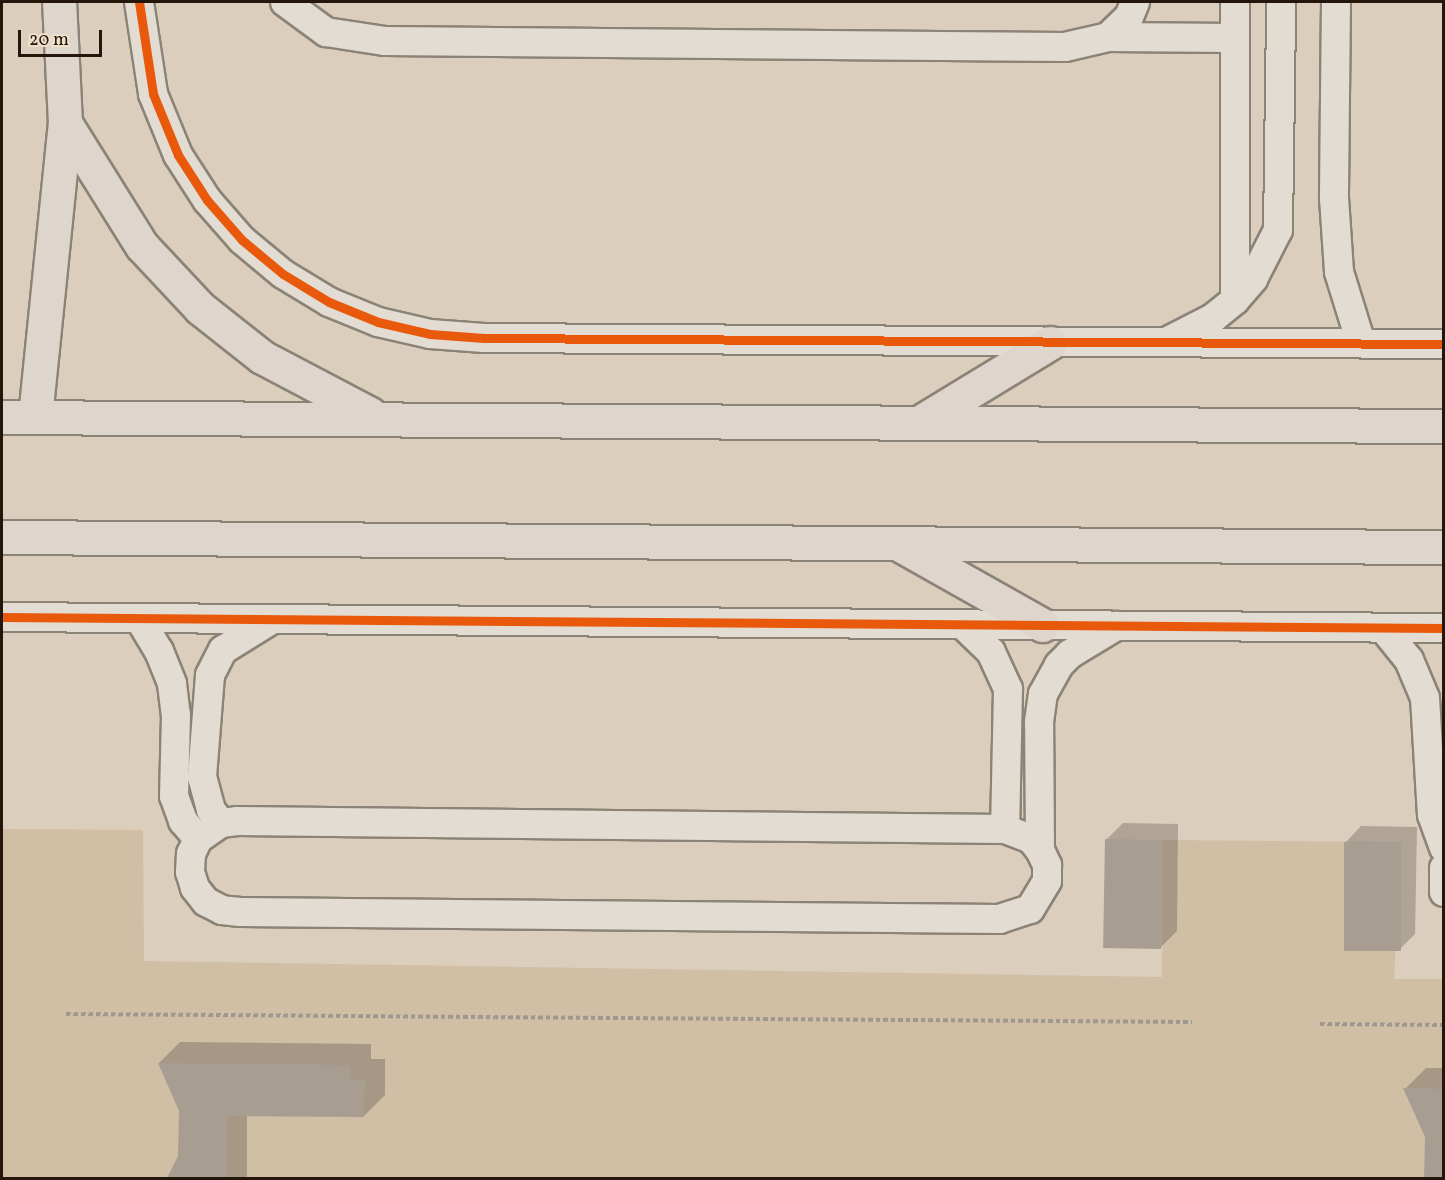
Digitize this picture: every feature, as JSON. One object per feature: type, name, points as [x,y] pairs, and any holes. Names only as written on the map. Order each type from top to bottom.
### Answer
[{"type":"main road","points":[[35,417],[65,123],[59,2]]},
{"type":"main road","points":[[65,123],[142,246],[200,308],[238,340],[296,378],[377,418]]},
{"type":"main road","points":[[920,422],[1050,343]]},
{"type":"main road","points":[[2,417],[1443,426]]},
{"type":"main road","points":[[2,537],[1443,547]]},
{"type":"main road","points":[[897,544],[1042,625]]},
{"type":"street","points":[[139,2],[153,94],[178,155],[207,200],[242,240],[283,274],[329,302],[378,322],[430,334],[483,338],[1443,344]]},
{"type":"street","points":[[285,2],[326,32],[385,41],[1065,47],[1108,37],[1235,38]]},
{"type":"street","points":[[1108,37],[1129,17],[1135,2]]},
{"type":"street","points":[[1235,2],[1235,300]]},
{"type":"street","points":[[1162,344],[1213,318],[1235,300],[1253,279],[1278,230],[1281,2]]},
{"type":"street","points":[[1336,2],[1334,198],[1339,272],[1361,343]]},
{"type":"street","points":[[2,617],[1443,628]]},
{"type":"street","points":[[139,618],[159,651],[172,684],[176,715],[174,796],[183,821],[210,831],[1005,829],[1031,839],[1040,850],[1047,865],[1041,897],[1030,909],[1000,918],[240,912],[222,910],[206,902],[195,888],[190,872],[191,854],[210,831],[210,810],[202,777],[210,675],[223,650],[271,620]]},
{"type":"street","points":[[962,624],[991,652],[1008,689],[1005,829]]},
{"type":"street","points":[[1040,850],[1039,722],[1043,694],[1059,665],[1070,654],[1116,626]]},
{"type":"street","points":[[1383,628],[1409,660],[1423,692],[1432,814],[1443,849]]},
{"type":"street","points":[[1443,868],[1443,892]]},
{"type":"path","points":[[66,1014],[1191,1022]]},
{"type":"path","points":[[1320,1024],[1443,1025]]},
{"type":"shaded area","points":[[2,829],[143,830],[144,961],[1162,977],[1163,840],[1401,842],[1394,979],[1443,979],[1443,1178],[2,1178]]},
{"type":"building","points":[[1105,839],[1163,840],[1161,949],[1103,948]]},
{"type":"building","points":[[1344,842],[1401,842],[1401,951],[1344,951]]},
{"type":"building","points":[[158,1063],[350,1065],[350,1080],[365,1080],[364,1117],[227,1116],[227,1178],[167,1178],[178,1156],[179,1111]]},
{"type":"building","points":[[1403,1088],[1444,1089],[1444,1178],[1424,1178],[1425,1137]]},
{"type":"cycle path","points":[[139,2],[153,94],[178,155],[207,200],[242,240],[283,274],[329,302],[378,322],[430,334],[484,338],[1444,344]]},
{"type":"cycle path","points":[[2,617],[1444,628]]}]
